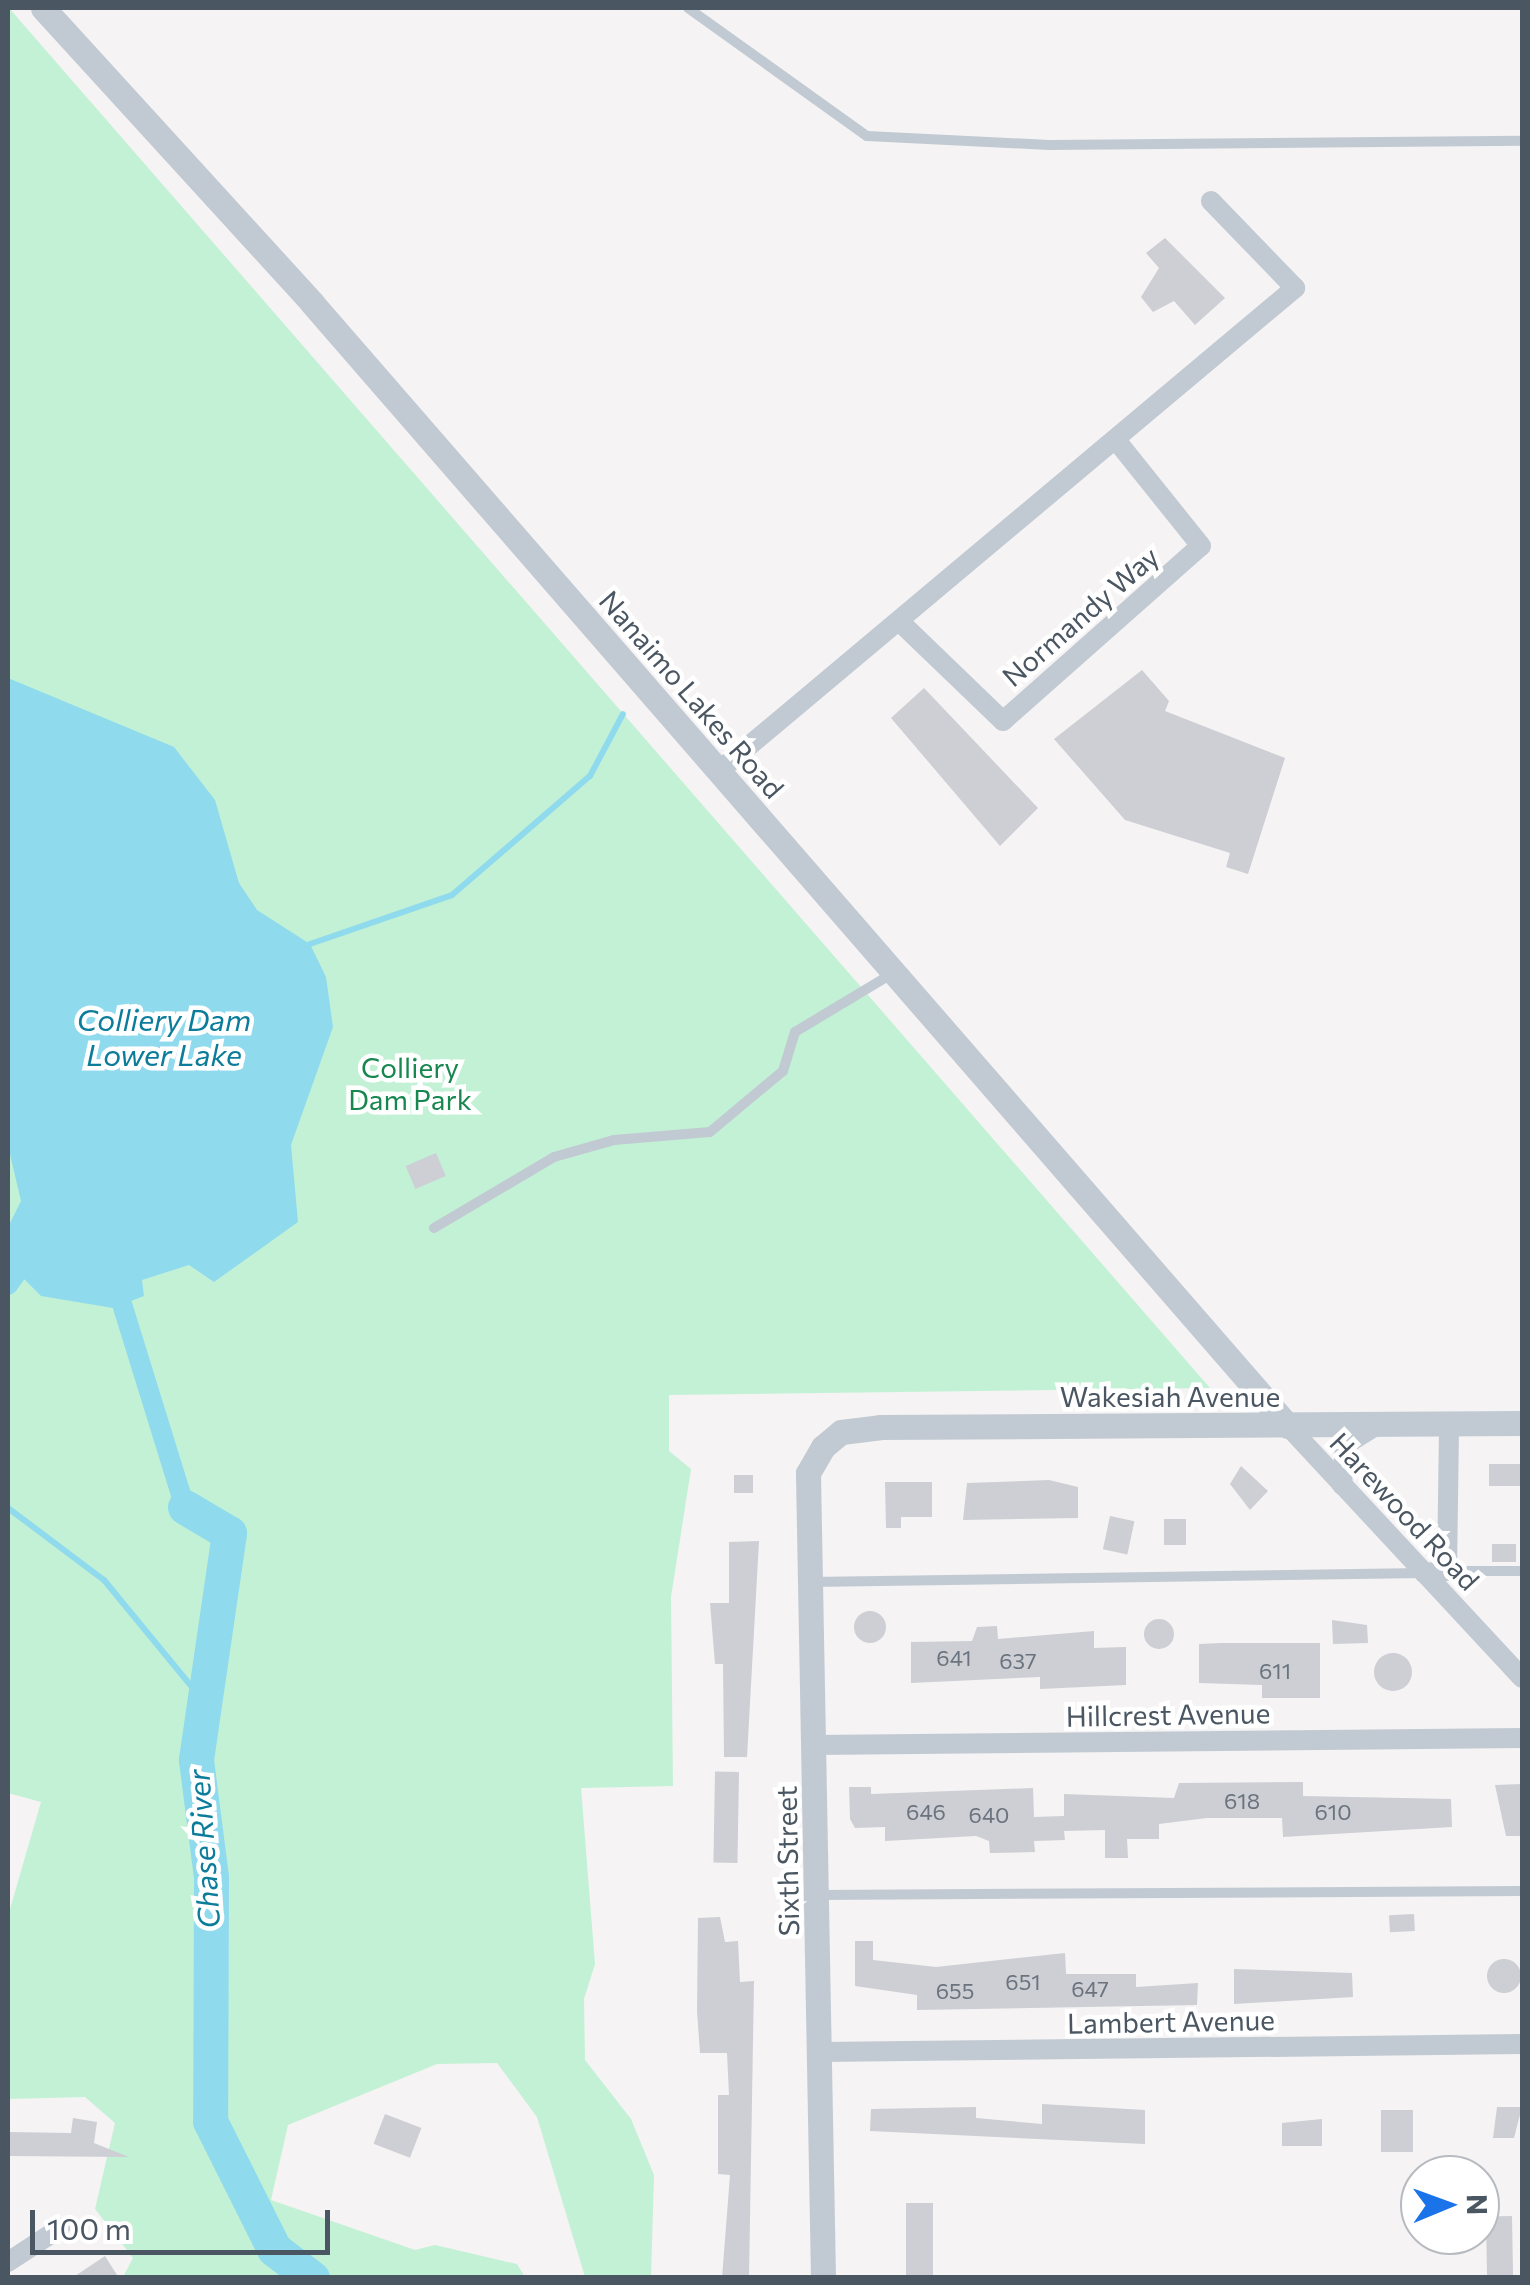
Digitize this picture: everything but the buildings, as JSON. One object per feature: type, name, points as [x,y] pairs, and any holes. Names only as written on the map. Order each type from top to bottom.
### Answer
[{"type":"street","name":"Nanaimo Lakes Road","points":[[43,8],[719,771],[1288,1426]]},
{"type":"street","points":[[719,771],[1295,288],[1211,200]]},
{"type":"street","name":"Normandy Way","points":[[898,622],[1003,721],[1201,546],[1116,440]]},
{"type":"street","name":"Wakesiah Avenue","points":[[823,1447],[842,1432],[880,1427],[1522,1423]]},
{"type":"street","points":[[1342,1485],[1345,1445],[1377,1425]]},
{"type":"street","points":[[1424,1573],[1447,1571],[1449,1425]]},
{"type":"street","name":"Harewood Road","points":[[1288,1426],[1522,1678]]},
{"type":"street","name":"Sixth Street","points":[[823,1447],[808,1473],[823,2278]]},
{"type":"street","name":"Hillcrest Avenue","points":[[814,1745],[1522,1738]]},
{"type":"street","name":"Lambert Avenue","points":[[820,2052],[1522,2044]]},
{"type":"street","points":[[8,2262],[60,2228]]},
{"type":"lane","points":[[688,8],[867,136],[1049,145],[1522,141]]},
{"type":"lane","points":[[434,1228],[554,1157],[614,1140],[710,1132],[782,1072],[795,1032],[894,973]]},
{"type":"lane","points":[[1447,1571],[1522,1570]]},
{"type":"lane","points":[[808,1582],[1424,1573]]},
{"type":"lane","points":[[817,1895],[1522,1892]]},
{"type":"green space","name":"Colliery Dam Park","points":[[9,8],[1210,1388],[669,1395],[669,1451],[691,1469],[671,1597],[673,1786],[581,1788],[595,1964],[584,1999],[585,2060],[631,2119],[654,2175],[651,2277],[585,2277],[537,2117],[497,2063],[437,2064],[288,2125],[271,2200],[415,2250],[435,2245],[517,2264],[525,2277],[123,2277],[133,2258],[95,2209],[115,2123],[85,2097],[8,2099],[8,1916],[41,1802],[8,1793]]},
{"type":"water","name":"Colliery Dam Lower Lake","points":[[8,678],[174,747],[215,800],[239,883],[257,910],[310,944],[326,977],[333,1027],[291,1145],[298,1222],[214,1282],[189,1265],[142,1280],[144,1296],[113,1308],[41,1296],[8,1263],[8,1227],[21,1201],[8,1146]]},
{"type":"waterway","points":[[310,944],[452,895],[590,776],[623,714]]},
{"type":"waterway","points":[[8,1285],[17,1272]]},
{"type":"waterway","name":"Chase River","points":[[122,1304],[185,1507]]},
{"type":"waterway","name":"Chase River","points":[[185,1507],[229,1533],[196,1760],[211,1877],[210,2121],[274,2249],[312,2278]]},
{"type":"waterway","points":[[8,1508],[104,1580],[200,1697]]}]
